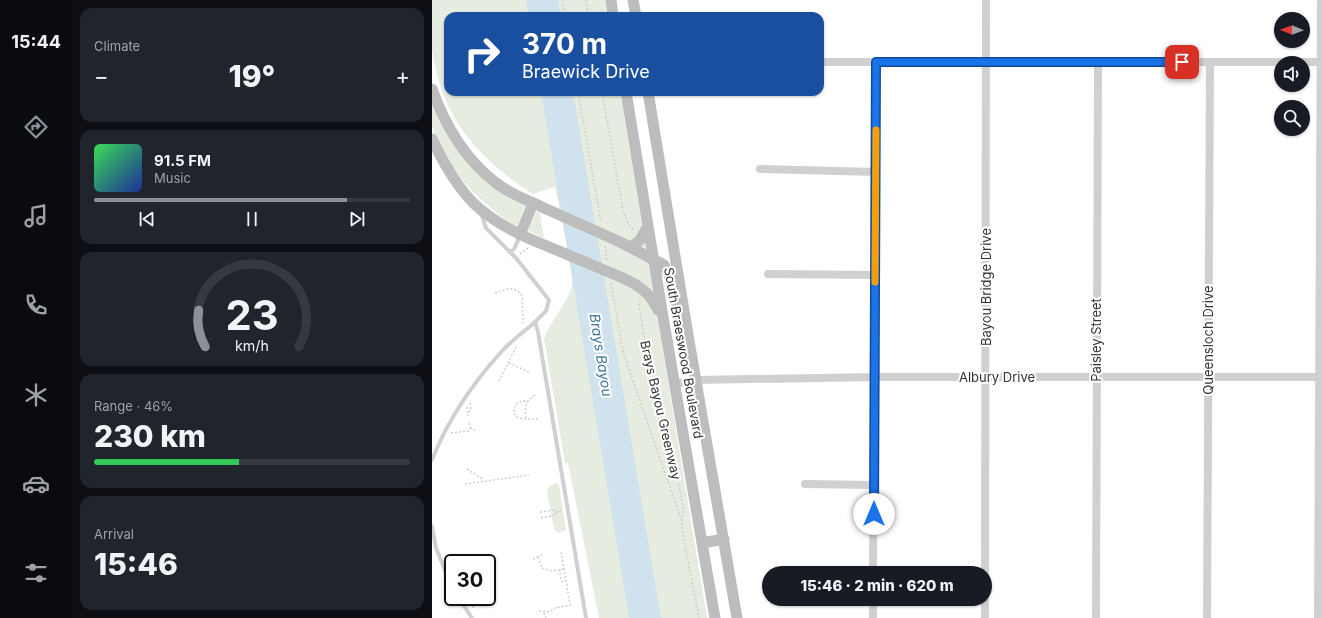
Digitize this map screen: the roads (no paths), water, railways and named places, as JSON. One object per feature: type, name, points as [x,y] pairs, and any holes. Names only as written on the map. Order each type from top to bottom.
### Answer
[{"type":"main road","points":[[611,0],[612,12]]},
{"type":"main road","points":[[634,0],[636,12]]},
{"type":"main road","points":[[432,90],[438,107],[455,138],[465,152],[495,183],[533,203],[631,246],[664,265],[668,271],[679,320],[688,336]]},
{"type":"main road","name":"South Braeswood Boulevard","points":[[627,96],[715,618]]},
{"type":"main road","name":"South Braeswood Boulevard","points":[[649,96],[688,336],[737,618]]},
{"type":"main road","points":[[432,139],[453,176],[480,209],[520,235],[623,278],[645,290],[653,300],[664,323]]},
{"type":"main road","points":[[520,235],[533,203]]},
{"type":"main road","points":[[631,246],[640,240],[648,226]]},
{"type":"main road","points":[[702,543],[724,539]]},
{"type":"street","name":"Bayou Bridge Drive","points":[[985,566],[986,0]]},
{"type":"street","points":[[1318,618],[1321,0]]},
{"type":"street","points":[[824,62],[1321,62]]},
{"type":"street","points":[[873,566],[876,62]]},
{"type":"street","name":"Paisley Street","points":[[1096,618],[1098,62]]},
{"type":"street","name":"Queensloch Drive","points":[[1207,618],[1210,62]]},
{"type":"street","points":[[760,168],[876,172]]},
{"type":"street","points":[[768,274],[875,275]]},
{"type":"street","name":"Albury Drive","points":[[675,384],[696,380],[875,377],[1320,377]]},
{"type":"street","points":[[805,484],[874,485]]},
{"type":"street","points":[[873,606],[873,618]]},
{"type":"street","points":[[984,618],[985,606]]},
{"type":"lane","points":[[432,460],[444,434],[469,393],[503,350],[546,311],[549,300],[516,258],[486,228],[480,209]]},
{"type":"lane","points":[[510,252],[514,249],[520,235]]},
{"type":"lane","points":[[535,322],[538,332],[586,618]]},
{"type":"lane","points":[[432,526],[436,548],[444,568]]},
{"type":"lane","points":[[464,606],[472,618]]},
{"type":"water","points":[[526,0],[558,0],[560,12],[528,12]]},
{"type":"water","name":"Brays Bayou","points":[[542,96],[574,96],[661,618],[629,618]]}]
